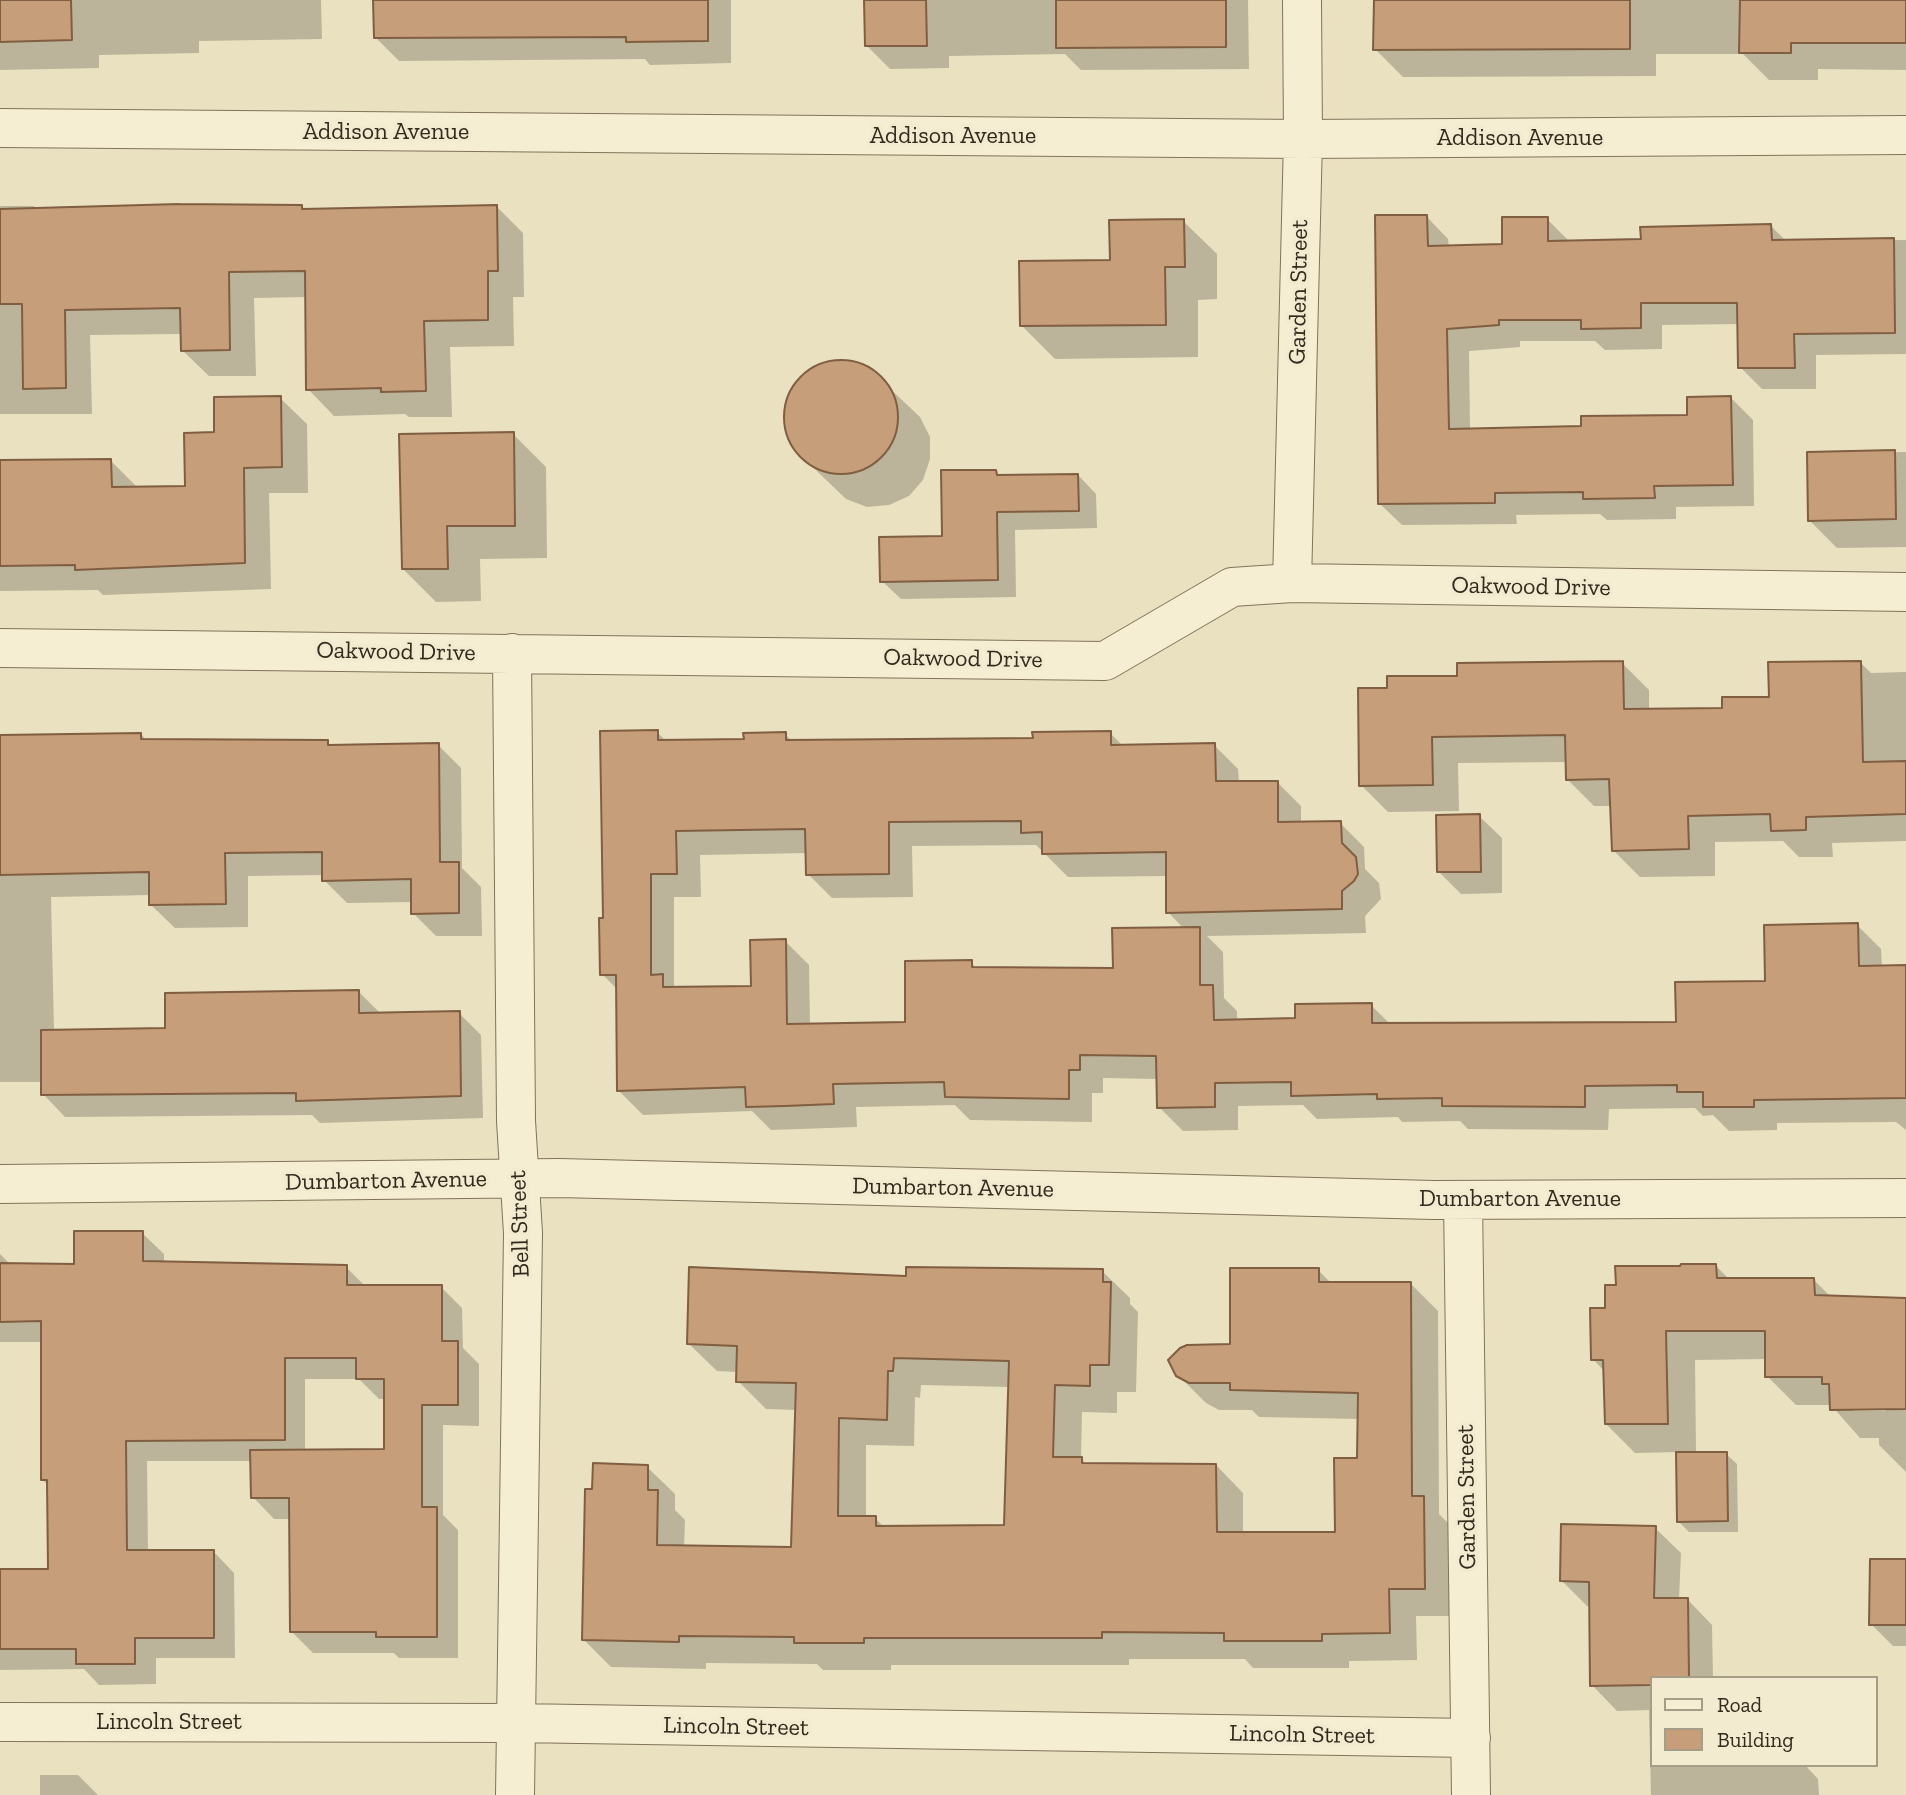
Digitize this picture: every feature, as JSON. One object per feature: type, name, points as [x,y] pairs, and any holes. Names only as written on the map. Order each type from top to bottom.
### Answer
[{"type":"street","name":"Garden Street","points":[[1292,583],[1303,139],[1302,0]]},
{"type":"street","name":"Addison Avenue","points":[[0,128],[1303,139],[1906,135]]},
{"type":"street","name":"Oakwood Drive","points":[[0,648],[1105,661],[1232,587],[1292,583],[1906,592]]},
{"type":"street","name":"Bell Street","points":[[512,653],[516,1121],[523,1233],[515,1795]]},
{"type":"street","name":"Dumbarton Avenue","points":[[0,1184],[559,1178],[1463,1200],[1906,1198]]},
{"type":"street","name":"Garden Street","points":[[1463,1200],[1471,1795]]},
{"type":"street","name":"Lincoln Street","points":[[0,1722],[516,1723],[1471,1738]]},
{"type":"building","points":[[0,0],[71,0],[72,40],[0,42]]},
{"type":"building","points":[[373,0],[708,0],[708,41],[626,42],[626,37],[374,38]]},
{"type":"building","points":[[864,0],[926,0],[927,46],[865,46]]},
{"type":"building","points":[[1056,0],[1226,0],[1226,47],[1056,48]]},
{"type":"building","points":[[1374,0],[1630,0],[1630,49],[1373,50]]},
{"type":"building","points":[[1740,0],[1906,0],[1906,43],[1791,43],[1791,53],[1739,53]]},
{"type":"building","points":[[179,204],[302,205],[302,209],[497,205],[498,271],[488,271],[488,320],[424,321],[426,391],[381,392],[381,388],[306,390],[305,271],[229,272],[230,350],[181,351],[180,308],[65,310],[66,388],[23,389],[22,304],[0,304],[0,209]]},
{"type":"building","points":[[1375,215],[1427,215],[1428,246],[1502,244],[1502,217],[1548,217],[1548,241],[1641,239],[1640,227],[1771,224],[1772,240],[1894,238],[1895,333],[1794,334],[1795,368],[1738,368],[1737,303],[1641,303],[1641,328],[1581,329],[1581,320],[1499,320],[1499,325],[1447,329],[1449,429],[1581,426],[1581,416],[1687,415],[1687,397],[1731,396],[1733,485],[1654,486],[1655,498],[1583,499],[1583,492],[1495,493],[1495,503],[1378,504]]},
{"type":"building","points":[[1184,219],[1185,267],[1165,267],[1166,325],[1020,326],[1019,261],[1110,260],[1109,220]]},
{"type":"building","points":[[841,360],[863,364],[881,377],[894,395],[898,417],[894,439],[881,457],[863,470],[841,474],[819,470],[801,457],[788,439],[784,417],[788,395],[801,377],[819,364]]},
{"type":"building","points":[[281,396],[282,467],[244,468],[245,563],[75,570],[75,565],[0,566],[0,460],[111,459],[112,487],[185,486],[184,433],[214,432],[214,397]]},
{"type":"building","points":[[514,432],[515,526],[447,526],[448,569],[402,569],[399,434]]},
{"type":"building","points":[[1895,450],[1896,519],[1808,521],[1807,452]]},
{"type":"building","points":[[941,470],[996,470],[997,475],[1078,474],[1079,511],[997,512],[998,580],[880,582],[879,537],[942,536]]},
{"type":"building","points":[[1623,661],[1624,709],[1722,708],[1722,697],[1769,697],[1768,662],[1861,661],[1863,762],[1906,761],[1906,814],[1806,817],[1806,830],[1771,831],[1770,814],[1688,816],[1689,849],[1612,851],[1609,779],[1566,780],[1565,735],[1432,737],[1433,785],[1359,786],[1358,688],[1387,688],[1387,676],[1457,676],[1457,663]]},
{"type":"building","points":[[658,730],[658,740],[744,739],[743,733],[786,732],[786,740],[1033,738],[1032,732],[1111,731],[1111,745],[1215,743],[1216,781],[1278,781],[1278,822],[1341,821],[1342,843],[1356,857],[1358,874],[1342,891],[1342,909],[1166,913],[1166,852],[1042,854],[1042,832],[1021,833],[1021,821],[889,822],[889,874],[806,875],[805,829],[676,831],[677,874],[651,874],[651,975],[663,974],[663,987],[751,986],[750,940],[786,939],[787,1024],[905,1022],[905,961],[972,960],[972,967],[1113,968],[1112,928],[1200,927],[1200,985],[1213,985],[1214,1020],[1295,1018],[1295,1004],[1372,1003],[1372,1023],[1676,1022],[1675,982],[1765,981],[1764,925],[1858,923],[1859,966],[1906,965],[1906,1098],[1754,1100],[1754,1107],[1703,1107],[1703,1092],[1677,1092],[1677,1085],[1585,1086],[1585,1107],[1442,1106],[1442,1098],[1377,1099],[1377,1094],[1291,1096],[1291,1082],[1215,1083],[1215,1107],[1157,1108],[1156,1056],[1080,1055],[1080,1070],[1069,1070],[1069,1099],[945,1097],[944,1082],[833,1084],[834,1104],[785,1106],[746,1107],[745,1087],[617,1091],[616,975],[600,975],[599,918],[603,918],[600,731]]},
{"type":"building","points":[[141,733],[141,739],[328,740],[328,745],[439,743],[440,862],[459,862],[459,913],[411,914],[411,879],[322,881],[322,852],[225,853],[226,904],[149,905],[149,872],[0,875],[0,735]]},
{"type":"building","points":[[1480,814],[1481,872],[1437,872],[1436,815]]},
{"type":"building","points":[[359,990],[359,1013],[460,1011],[461,1096],[296,1101],[296,1093],[41,1095],[41,1030],[165,1028],[165,993]]},
{"type":"building","points":[[74,1231],[143,1231],[143,1261],[347,1265],[347,1285],[442,1285],[442,1341],[458,1341],[458,1405],[422,1405],[422,1507],[437,1507],[437,1637],[376,1637],[376,1632],[290,1632],[289,1498],[251,1498],[250,1450],[384,1449],[384,1379],[356,1379],[356,1358],[285,1358],[285,1440],[126,1441],[127,1550],[214,1550],[214,1638],[135,1638],[135,1664],[76,1664],[76,1649],[0,1649],[0,1569],[48,1569],[47,1480],[41,1480],[41,1321],[0,1322],[0,1263],[74,1264]]},
{"type":"building","points":[[1716,1264],[1717,1278],[1814,1278],[1815,1295],[1906,1298],[1906,1409],[1830,1410],[1829,1384],[1822,1384],[1822,1377],[1765,1377],[1765,1331],[1666,1331],[1668,1424],[1605,1424],[1603,1360],[1591,1360],[1590,1308],[1605,1308],[1605,1285],[1616,1285],[1615,1266]]},
{"type":"building","points":[[689,1267],[906,1276],[906,1267],[1103,1269],[1103,1282],[1111,1282],[1109,1365],[1090,1365],[1090,1386],[1055,1385],[1053,1457],[1082,1457],[1082,1463],[1216,1464],[1217,1532],[1335,1532],[1334,1458],[1357,1458],[1358,1393],[1230,1390],[1230,1383],[1189,1383],[1176,1376],[1168,1360],[1187,1345],[1230,1344],[1230,1268],[1319,1268],[1319,1282],[1411,1282],[1412,1496],[1424,1496],[1425,1589],[1389,1589],[1390,1633],[1322,1634],[1322,1641],[1224,1641],[1224,1633],[1102,1632],[1102,1638],[864,1638],[864,1643],[794,1643],[794,1637],[679,1636],[679,1642],[582,1640],[585,1489],[592,1489],[593,1463],[648,1465],[648,1490],[658,1490],[657,1545],[791,1547],[796,1383],[736,1382],[737,1346],[687,1344]],"holes":[[[894,1358],[1009,1361],[1004,1525],[876,1526],[876,1516],[838,1516],[839,1418],[887,1420],[888,1371],[893,1371]]]},
{"type":"building","points":[[1676,1452],[1727,1452],[1728,1521],[1677,1522]]},
{"type":"building","points":[[1561,1524],[1656,1526],[1654,1598],[1688,1598],[1689,1676],[1650,1676],[1650,1685],[1590,1686],[1589,1582],[1560,1581]]},
{"type":"building","points":[[1870,1559],[1906,1559],[1906,1625],[1869,1625]]}]
